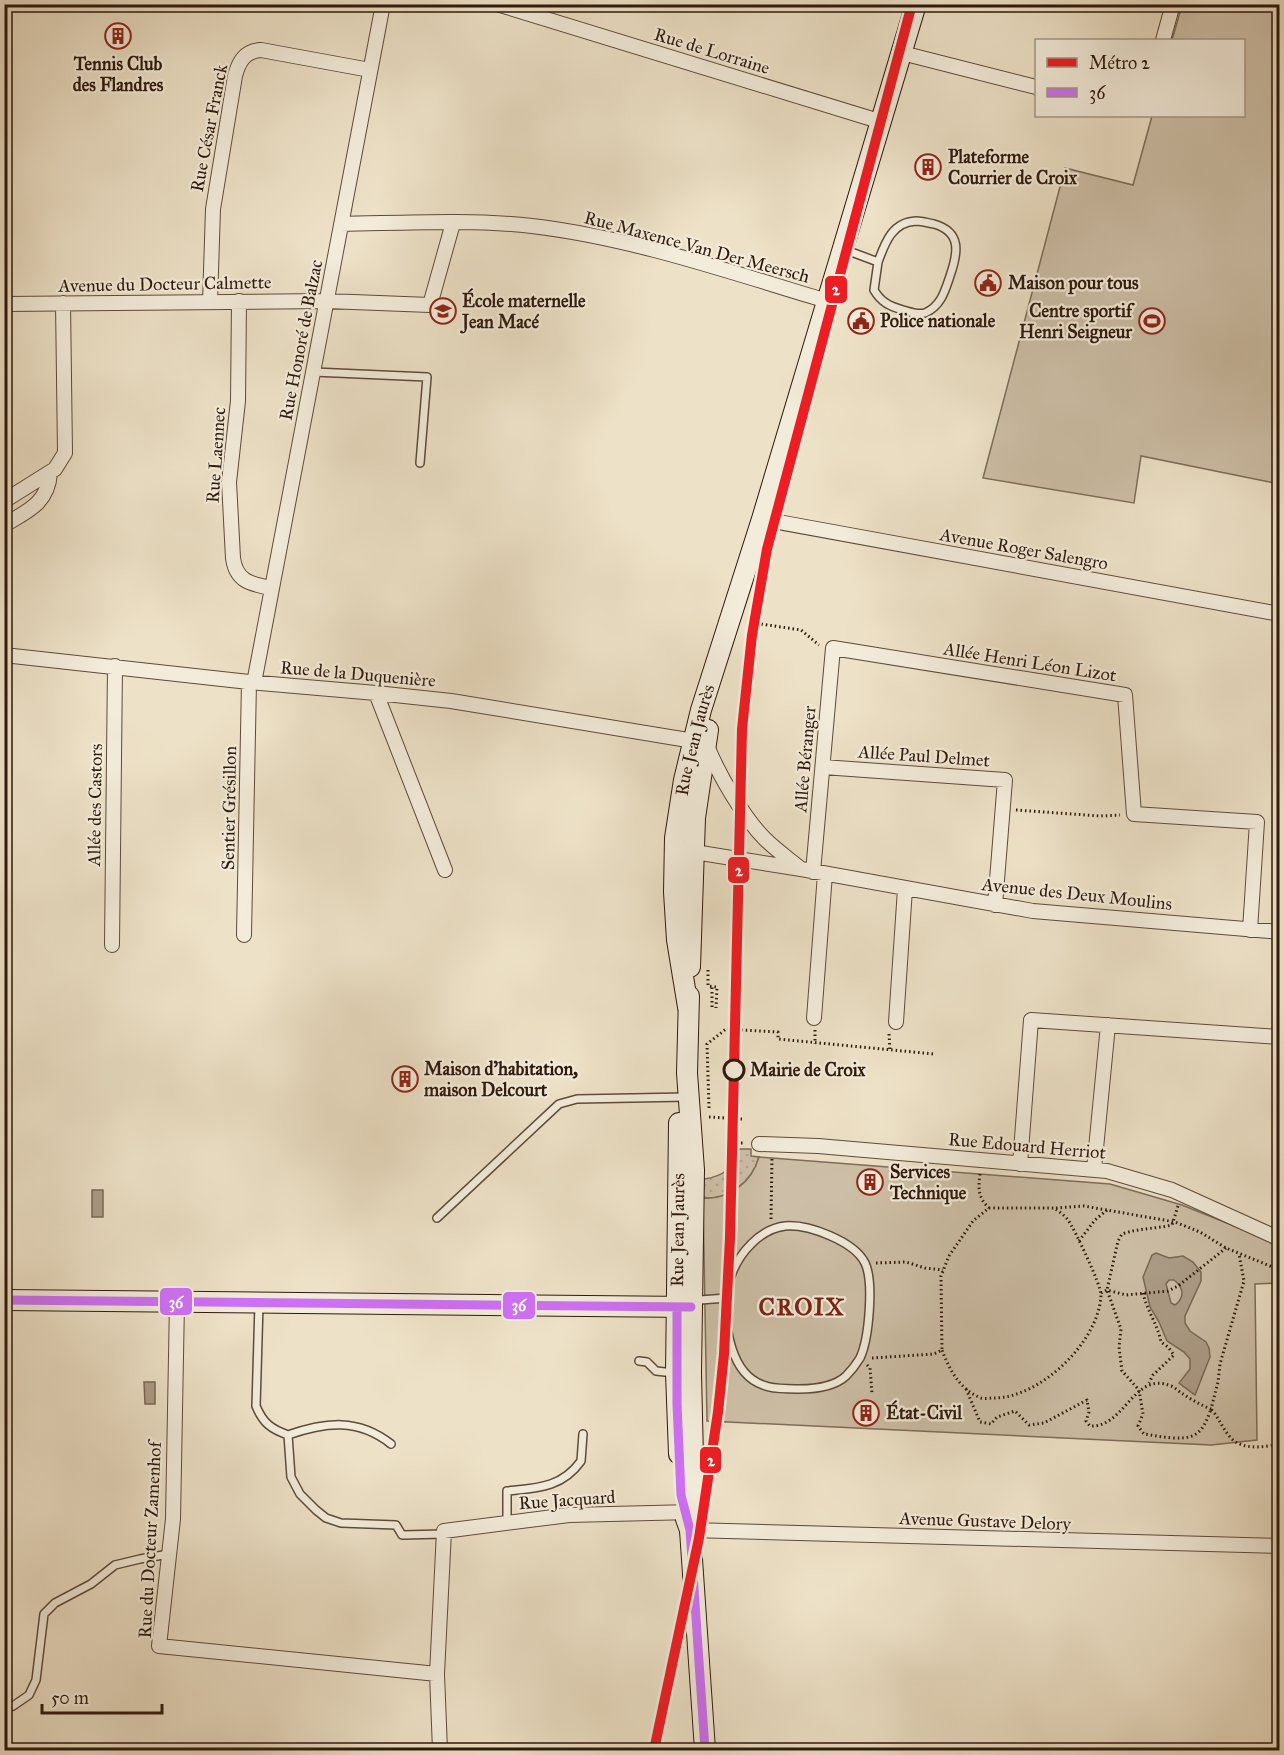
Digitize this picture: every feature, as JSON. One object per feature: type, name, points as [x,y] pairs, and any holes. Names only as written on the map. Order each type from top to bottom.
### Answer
[{"type":"main road","name":"Rue Jean Jaurès","points":[[705,1750],[689,1518],[681,1495],[684,1307],[680,1119],[686,1097],[688,1007],[682,789],[700,741],[708,687],[762,519],[916,4]]},
{"type":"main road","points":[[4,1300],[684,1307]]},
{"type":"street","name":"Rue Honoré de Balzac","points":[[251,683],[314,372],[382,4]]},
{"type":"street","name":"Rue de Lorraine","points":[[497,4],[882,122]]},
{"type":"street","points":[[1163,39],[1173,4]]},
{"type":"street","name":"Rue César Franck","points":[[210,302],[211,224],[215,191],[235,76],[242,58],[261,50],[370,70]]},
{"type":"street","points":[[902,53],[1035,87]]},
{"type":"street","name":"Rue Maxence Van Der Meersch","points":[[341,224],[453,223],[529,226],[601,237],[827,301]]},
{"type":"street","name":"Avenue du Docteur Calmette","points":[[4,303],[327,300],[430,305],[453,223]]},
{"type":"street","name":"Rue Laennec","points":[[238,301],[238,400],[230,482],[233,558],[236,570],[246,582],[271,588]]},
{"type":"street","points":[[4,501],[50,473],[65,453],[63,303]]},
{"type":"street","points":[[4,525],[26,513],[43,498],[49,485],[50,473]]},
{"type":"street","name":"Avenue Roger Salengro","points":[[762,519],[1280,614]]},
{"type":"street","name":"Allée Béranger","points":[[814,1018],[813,872],[833,648]]},
{"type":"street","name":"Allée Henri Léon Lizot","points":[[833,648],[1125,695],[1134,814]]},
{"type":"street","name":"Rue de la Duquenière","points":[[4,655],[484,706],[700,741]]},
{"type":"street","name":"Allée des Castors","points":[[112,945],[115,666]]},
{"type":"street","name":"Sentier Grésillon","points":[[244,935],[251,683]]},
{"type":"street","points":[[376,693],[445,870]]},
{"type":"street","name":"Avenue des Deux Moulins","points":[[700,741],[754,828],[774,848],[813,872]]},
{"type":"street","name":"Allée Paul Delmet","points":[[823,767],[1005,780],[995,905]]},
{"type":"street","points":[[1134,814],[1257,822],[1250,930]]},
{"type":"street","name":"Avenue des Deux Moulins","points":[[684,850],[1047,913],[1280,932]]},
{"type":"street","points":[[896,1022],[905,889]]},
{"type":"street","points":[[1020,1164],[1031,1020],[1280,1037]]},
{"type":"street","points":[[1094,1169],[1108,1025]]},
{"type":"street","name":"Rue Edouard Herriot","points":[[759,1144],[818,1146],[1094,1169],[1117,1173],[1156,1184],[1280,1239]]},
{"type":"street","name":"Rue du Docteur Zamenhof","points":[[177,1302],[173,1519],[159,1646],[437,1674]]},
{"type":"street","name":"Rue Jacquard","points":[[444,1532],[569,1515],[689,1518]]},
{"type":"street","name":"Avenue Gustave Delory","points":[[689,1518],[1280,1546]]},
{"type":"street","points":[[440,1750],[437,1674],[444,1532]]},
{"type":"lane","points":[[910,221],[944,227],[950,231],[954,239],[954,262],[941,300],[923,314],[914,314],[892,307],[879,298],[873,284],[878,262],[893,230],[910,221]]},
{"type":"lane","points":[[843,249],[878,262]]},
{"type":"lane","points":[[314,372],[427,377],[420,463]]},
{"type":"lane","points":[[437,1218],[559,1104],[577,1099],[686,1097]]},
{"type":"lane","points":[[791,1226],[821,1232],[853,1249],[865,1263],[870,1285],[867,1337],[860,1358],[845,1377],[826,1386],[809,1389],[774,1388],[760,1385],[743,1370],[735,1356],[728,1335],[725,1315],[730,1278],[747,1249],[761,1235],[771,1230],[775,1227],[791,1226]]},
{"type":"lane","points":[[684,1307],[700,1300],[727,1298]]},
{"type":"lane","points":[[259,1303],[256,1406],[261,1418],[272,1429],[288,1435],[313,1426],[342,1424],[379,1435],[391,1444]]},
{"type":"lane","points":[[639,1360],[646,1362],[656,1371],[683,1373]]},
{"type":"lane","points":[[507,1522],[507,1491],[547,1487],[560,1481],[581,1461],[583,1434]]},
{"type":"lane","points":[[288,1435],[291,1477],[294,1486],[306,1501],[326,1518],[341,1523],[396,1525],[402,1535],[444,1532]]},
{"type":"lane","points":[[4,1708],[14,1706],[29,1695],[36,1680],[44,1614],[55,1603],[91,1584],[115,1565],[169,1554]]},
{"type":"path","points":[[731,619],[801,630],[816,644],[833,648]]},
{"type":"path","points":[[1003,809],[1100,816],[1134,814]]},
{"type":"path","points":[[709,988],[714,1007],[717,992]]},
{"type":"path","points":[[742,1119],[709,1119],[707,1044],[726,1029],[778,1032],[778,1040],[934,1054]]},
{"type":"path","points":[[737,1119],[738,1143],[759,1144]]},
{"type":"path","points":[[771,1230],[772,1159]]},
{"type":"path","points":[[983,1160],[978,1188],[982,1201],[989,1208]]},
{"type":"path","points":[[1182,1195],[1172,1225],[1139,1228],[1122,1234],[1118,1241],[1107,1290],[1121,1329],[1119,1347],[1122,1371],[1139,1390],[1143,1414],[1138,1426],[1144,1434],[1175,1438],[1196,1434],[1204,1425],[1211,1409],[1220,1364],[1244,1281],[1239,1254]]},
{"type":"path","points":[[1145,1293],[1147,1309],[1161,1342],[1174,1354],[1153,1375],[1149,1383],[1139,1390],[1114,1417],[1099,1427],[1090,1426],[1086,1421],[1089,1412],[1087,1400],[1044,1423],[1029,1425],[1015,1411],[997,1418],[991,1424],[980,1422],[966,1389],[951,1370],[942,1350],[941,1276],[949,1256],[960,1239],[973,1221],[989,1208],[1084,1206],[1173,1221],[1200,1232],[1239,1254],[1280,1270]]},
{"type":"path","points":[[966,1389],[982,1398],[1006,1398],[1035,1388],[1061,1367],[1086,1338],[1096,1320],[1101,1293],[1067,1219],[1054,1208]]},
{"type":"path","points":[[1079,1241],[1095,1220],[1107,1210]]},
{"type":"path","points":[[1101,1293],[1107,1290],[1126,1295],[1171,1290],[1226,1248]]},
{"type":"path","points":[[865,1263],[906,1262],[925,1268],[944,1270]]},
{"type":"path","points":[[860,1358],[934,1354],[942,1350]]},
{"type":"path","points":[[860,1358],[870,1368],[872,1394]]},
{"type":"path","points":[[1149,1383],[1171,1385],[1197,1403],[1211,1409],[1221,1421],[1228,1436],[1235,1442],[1257,1448],[1280,1444]]},
{"type":"shaded area","name":"Centre sportif Henri Seigneur","points":[[1182,5],[1279,5],[1279,484],[1141,456],[1134,503],[983,478],[1065,168],[1133,185],[1152,117],[1245,117],[1245,39],[1172,39]]},
{"type":"shaded area","points":[[738,1149],[751,1149],[751,1156],[759,1157],[751,1174],[738,1188],[722,1196],[703,1198],[704,1179],[716,1176],[732,1166]]},
{"type":"shaded area","points":[[759,1157],[1110,1184],[1182,1205],[1279,1244],[1279,1283],[1255,1284],[1257,1440],[1211,1445],[707,1421],[703,1198],[722,1196],[738,1188],[751,1174]]},
{"type":"shaded area","points":[[92,1190],[103,1190],[103,1217],[92,1217]]},
{"type":"shaded area","points":[[1156,1253],[1169,1258],[1183,1256],[1193,1262],[1201,1272],[1201,1281],[1185,1316],[1185,1323],[1190,1331],[1206,1342],[1209,1348],[1210,1357],[1195,1395],[1179,1383],[1190,1369],[1190,1359],[1184,1352],[1167,1341],[1150,1307],[1143,1277],[1152,1255]],"holes":[[[1169,1280],[1174,1280],[1182,1292],[1182,1296],[1175,1305],[1171,1303],[1166,1284]]]},
{"type":"shaded area","points":[[144,1382],[155,1382],[155,1404],[145,1404]]},
{"type":"metro line","name":"2","points":[[654,1750],[699,1538],[718,1412],[724,1354],[730,1238],[742,729],[752,635],[767,549],[912,4]]},
{"type":"transit line","name":"36","points":[[4,1300],[691,1307]]},
{"type":"transit line","name":"36","points":[[677,1307],[677,1404],[681,1495],[690,1530],[705,1750]]},
{"type":"place","name":"Tennis Club des Flandres","points":[[118,36]]},
{"type":"place","name":"Plateforme Courrier de Croix","points":[[928,167]]},
{"type":"place","name":"Maison pour tous","points":[[988,283]]},
{"type":"place","name":"École maternelle Jean Macé","points":[[443,311]]},
{"type":"place","name":"Police nationale","points":[[861,321]]},
{"type":"place","name":"Centre sportif Henri Seigneur","points":[[1152,321]]},
{"type":"place","name":"Mairie de Croix","points":[[734,1070]]},
{"type":"place","name":"Maison d'habitation, maison Delcourt","points":[[405,1079]]},
{"type":"place","name":"Services Technique","points":[[870,1182]]},
{"type":"place","name":"État-Civil","points":[[866,1413]]},
{"type":"district","name":"CROIX","points":[[802,1307]]}]
